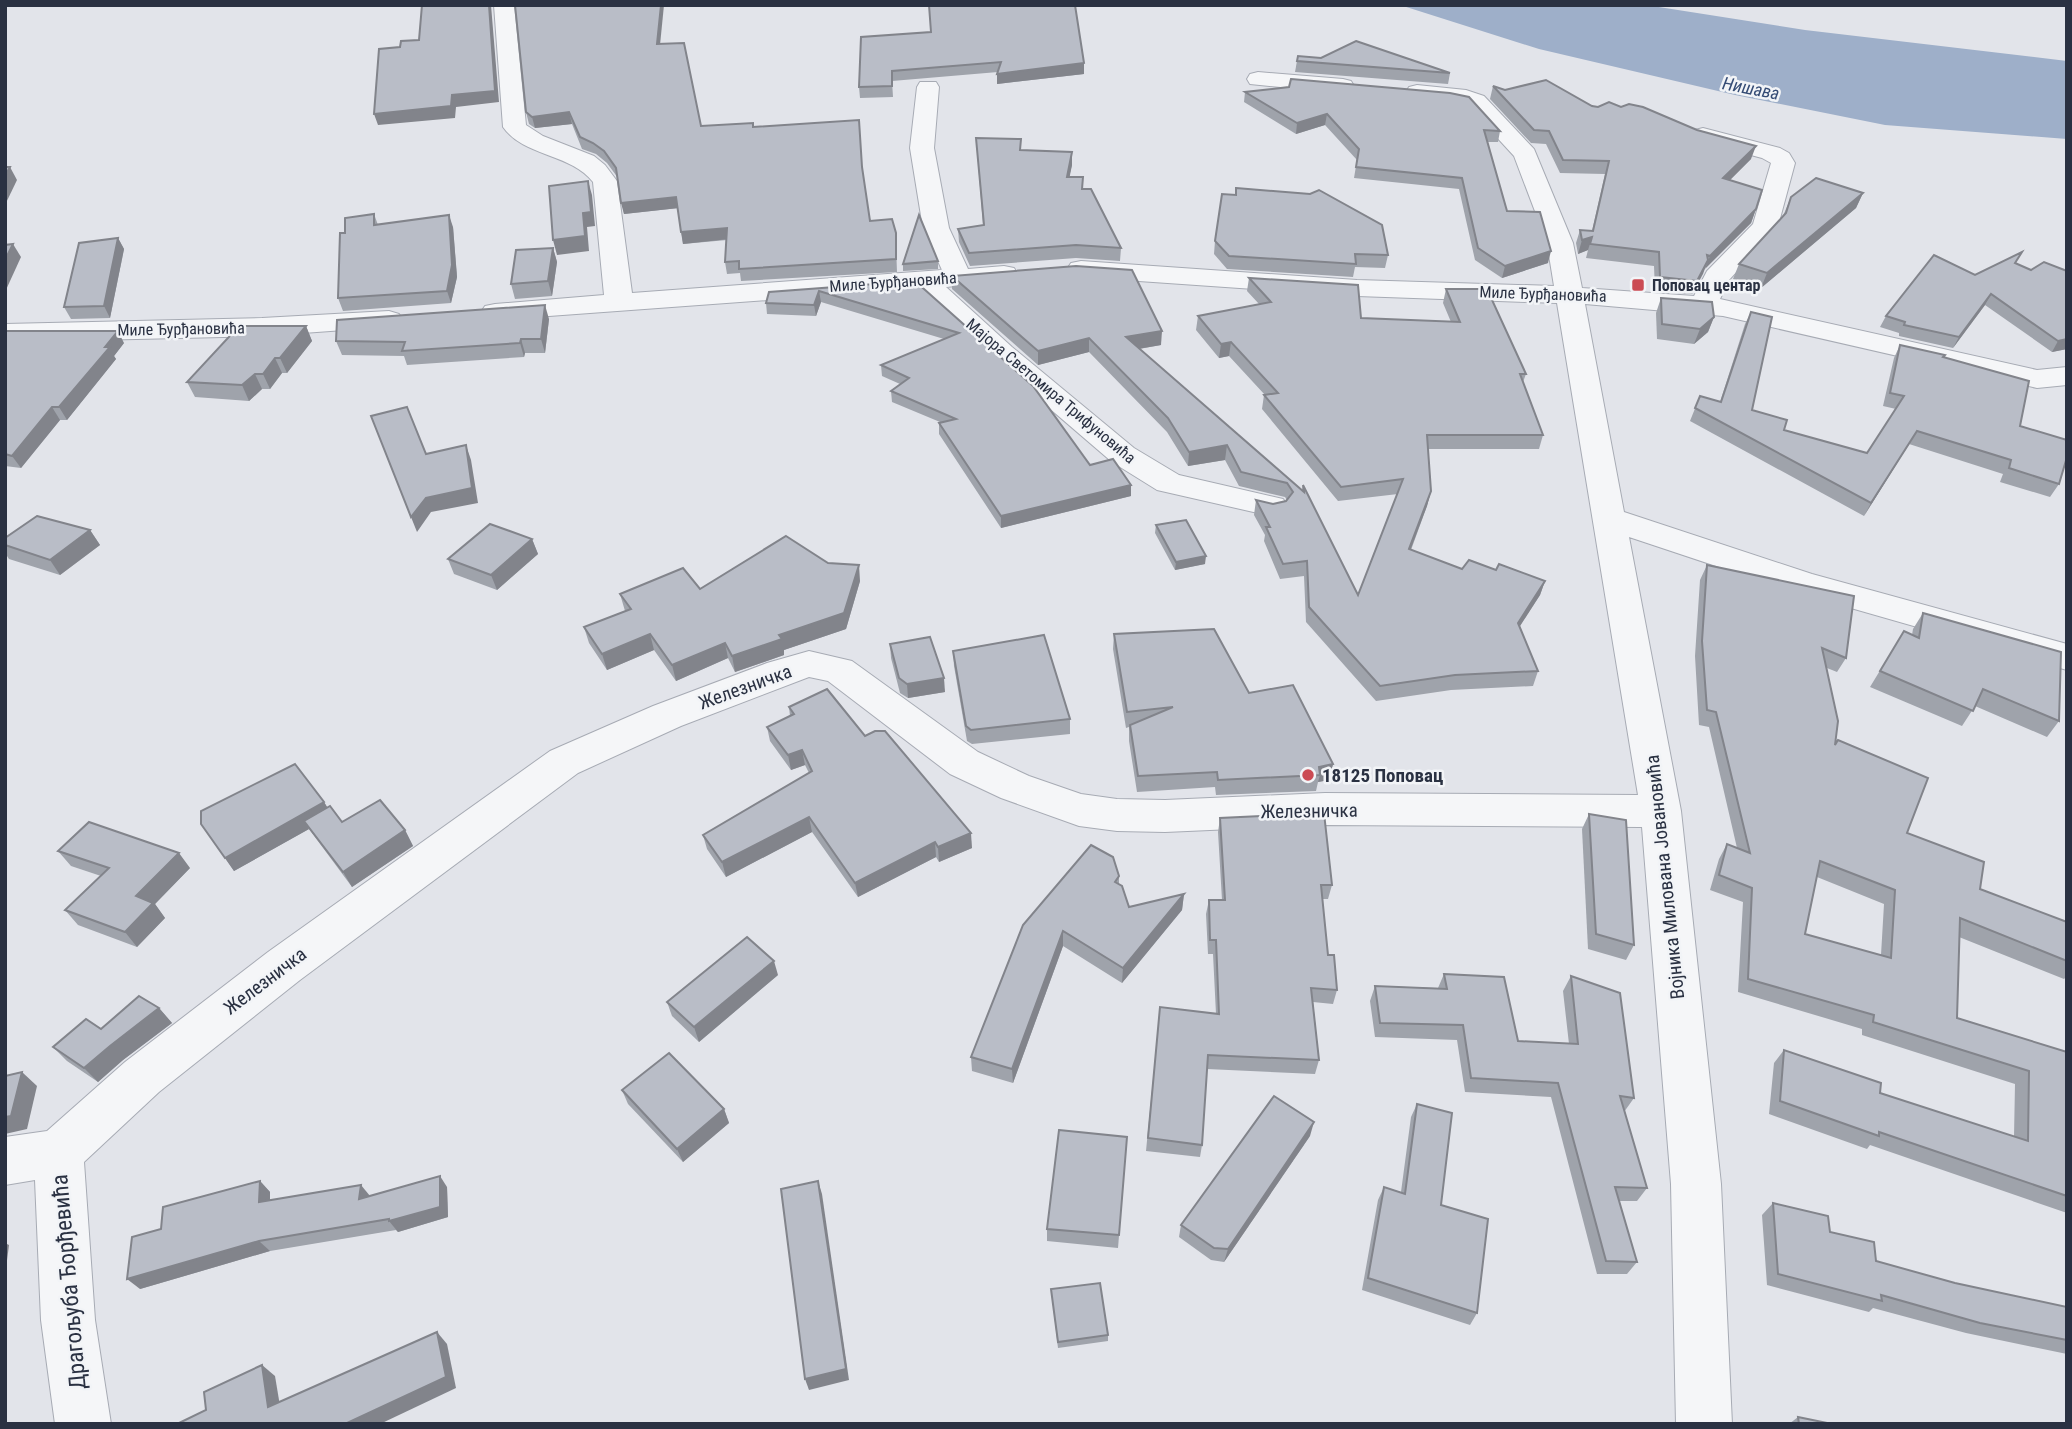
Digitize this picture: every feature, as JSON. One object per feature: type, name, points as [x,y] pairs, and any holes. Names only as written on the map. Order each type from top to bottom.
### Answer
[{"type":"street","points":[[504,5],[515,127],[521,133],[568,152],[598,170],[605,181],[619,304]]},
{"type":"street","points":[[1258,79],[1367,88]]},
{"type":"street","points":[[928,87],[922,148],[936,228],[958,277]]},
{"type":"street","name":"Војника Милована Јовановића","points":[[1395,90],[1449,94],[1476,101],[1525,154],[1560,243],[1661,811],[1696,1184],[1704,1424]]},
{"type":"street","points":[[1701,135],[1771,153],[1783,163],[1765,226],[1717,277],[1703,305]]},
{"type":"street","name":"Миле Ђурђановића","points":[[472,314],[1076,269],[1357,288],[1570,294],[1703,305],[2037,379],[2067,376]]},
{"type":"street","name":"Мајора Светомира Трифуновића","points":[[922,279],[1002,353],[1123,455],[1169,483],[1271,506]]},
{"type":"street","name":"Миле Ђурђановића","points":[[5,333],[262,327],[419,318]]},
{"type":"street","points":[[2037,379],[2067,394]]},
{"type":"street","points":[[1611,519],[1800,582],[2067,657]]},
{"type":"street","name":"Железничка","points":[[59,1153],[142,1077],[284,966],[564,762],[692,706],[779,672],[810,664],[839,670],[964,763],[1015,787],[1079,810],[1117,815],[1165,816],[1325,809],[1661,811]]},
{"type":"street","name":"Драгољуба Ђорђевића","points":[[5,1161],[59,1153],[68,1320],[83,1424]]},
{"type":"water","name":"Нишава","points":[[1400,5],[1646,5],[1805,30],[2067,61],[2067,139],[1885,125],[1735,95],[1539,49]]},
{"type":"building","points":[[422,5],[489,5],[495,91],[452,95],[451,106],[374,114],[379,49],[400,47],[401,41],[419,40]]},
{"type":"building","points":[[515,5],[661,5],[657,44],[684,43],[701,126],[753,123],[753,127],[859,120],[862,167],[870,221],[892,219],[896,233],[896,259],[739,269],[739,261],[725,262],[727,228],[681,232],[676,197],[621,203],[616,168],[604,151],[580,137],[569,112],[532,117],[526,112]]},
{"type":"building","points":[[929,5],[1075,5],[1084,63],[997,74],[1001,62],[892,71],[892,86],[859,87],[861,37],[931,32]]},
{"type":"building","points":[[1356,41],[1450,73],[1297,61],[1298,56],[1321,58]]},
{"type":"building","points":[[1291,79],[1469,97],[1500,131],[1484,130],[1507,211],[1540,212],[1551,251],[1505,266],[1478,248],[1462,178],[1356,167],[1359,149],[1327,114],[1297,123],[1245,92],[1289,87]]},
{"type":"building","points":[[1546,80],[1592,106],[1598,107],[1609,102],[1621,107],[1629,104],[1643,107],[1697,130],[1756,146],[1723,178],[1762,190],[1756,209],[1710,256],[1707,255],[1708,260],[1697,281],[1660,277],[1659,252],[1590,244],[1592,237],[1582,240],[1580,230],[1593,231],[1609,161],[1563,160],[1549,131],[1534,130],[1493,86],[1505,90]]},
{"type":"building","points":[[976,138],[1021,139],[1020,150],[1072,152],[1067,177],[1083,177],[1082,189],[1091,189],[1121,248],[1076,245],[969,253],[958,229],[984,225]]},
{"type":"building","points":[[1816,178],[1863,193],[1767,273],[1739,264],[1786,213],[1791,197]]},
{"type":"building","points":[[588,181],[591,212],[583,213],[585,236],[553,240],[549,186]]},
{"type":"building","points":[[1236,188],[1310,194],[1319,190],[1382,225],[1388,255],[1355,254],[1356,264],[1229,256],[1215,241],[1222,194],[1236,195]]},
{"type":"building","points":[[374,214],[374,225],[449,215],[452,265],[447,291],[338,298],[340,233],[345,233],[345,218]]},
{"type":"building","points":[[919,215],[938,261],[903,264]]},
{"type":"building","points":[[118,238],[104,306],[64,307],[79,243]]},
{"type":"building","points":[[13,244],[5,260],[5,245]]},
{"type":"building","points":[[553,248],[548,281],[511,284],[516,250]]},
{"type":"building","points":[[2022,252],[2015,263],[2031,270],[2044,262],[2067,271],[2067,339],[2058,341],[1991,294],[1959,337],[1904,325],[1905,322],[1886,316],[1934,255],[1975,275]]},
{"type":"building","points":[[1076,266],[1132,270],[1162,331],[1126,337],[1304,492],[1303,485],[1358,595],[1403,479],[1341,487],[1264,395],[1278,393],[1231,342],[1221,344],[1198,316],[1271,302],[1249,278],[1358,285],[1361,318],[1460,322],[1446,289],[1487,289],[1526,374],[1520,374],[1543,435],[1427,435],[1431,491],[1409,549],[1462,569],[1469,560],[1496,570],[1499,564],[1545,581],[1518,623],[1538,671],[1455,675],[1380,686],[1309,607],[1307,561],[1283,564],[1266,527],[1270,527],[1256,500],[1273,504],[1286,501],[1293,492],[1287,483],[1241,472],[1227,445],[1189,452],[1168,418],[1089,338],[1038,351],[952,276]]},
{"type":"building","points":[[915,281],[1033,386],[1090,465],[1113,459],[1131,485],[1001,516],[939,423],[956,419],[891,391],[909,378],[881,365],[959,333],[819,291],[814,305],[766,303],[769,292]]},
{"type":"building","points":[[1661,298],[1712,302],[1714,317],[1700,329],[1662,324]]},
{"type":"building","points":[[545,305],[541,339],[521,339],[520,343],[402,351],[405,342],[336,341],[337,320]]},
{"type":"building","points":[[1751,312],[1772,317],[1752,410],[1787,420],[1784,430],[1867,453],[1904,396],[1890,393],[1900,345],[1945,355],[1943,357],[2029,381],[2020,426],[2067,440],[2067,457],[2059,484],[2009,468],[2011,460],[1917,431],[1871,503],[1695,408],[1700,396],[1721,402]]},
{"type":"building","points":[[239,326],[306,326],[263,374],[255,374],[242,385],[187,382]]},
{"type":"building","points":[[5,331],[118,331],[105,347],[110,347],[59,407],[52,407],[12,456],[5,454]]},
{"type":"building","points":[[407,407],[426,454],[466,445],[472,488],[426,498],[411,517],[371,416]]},
{"type":"building","points":[[37,516],[90,530],[50,560],[5,545],[5,538]]},
{"type":"building","points":[[1186,520],[1206,556],[1176,562],[1156,525]]},
{"type":"building","points":[[490,524],[532,539],[491,575],[448,559]]},
{"type":"building","points":[[786,536],[828,563],[859,565],[844,613],[779,635],[782,639],[732,656],[725,643],[672,665],[650,634],[602,654],[584,627],[631,609],[620,594],[683,568],[700,589]]},
{"type":"building","points":[[1707,565],[1854,596],[1846,658],[1822,648],[1838,721],[1835,745],[1838,740],[1928,778],[1907,833],[1984,862],[1980,889],[2067,922],[2067,961],[1960,918],[1957,1018],[2067,1052],[2067,1196],[1879,1132],[1879,1136],[1780,1101],[1784,1050],[1881,1083],[1880,1093],[2028,1141],[2029,1071],[1873,1022],[1874,1015],[1748,979],[1752,888],[1719,875],[1727,844],[1750,853],[1716,712],[1707,710],[1702,641]],"holes":[[[1820,861],[1895,890],[1891,958],[1805,934]]]},
{"type":"building","points":[[1923,613],[2061,652],[2059,721],[1983,689],[1973,711],[1880,671],[1904,631],[1919,638]]},
{"type":"building","points":[[1214,629],[1249,693],[1293,685],[1333,764],[1319,767],[1320,775],[1218,780],[1217,772],[1138,776],[1130,725],[1173,707],[1127,712],[1114,634]]},
{"type":"building","points":[[1044,635],[1070,719],[971,730],[966,726],[953,651]]},
{"type":"building","points":[[930,637],[944,678],[907,684],[899,678],[890,644]]},
{"type":"building","points":[[827,689],[865,736],[875,731],[885,731],[971,833],[938,847],[935,842],[855,883],[809,817],[722,862],[703,835],[812,771],[802,750],[788,755],[767,727],[794,714],[789,707]]},
{"type":"building","points":[[295,764],[324,802],[225,858],[201,824],[201,811]]},
{"type":"building","points":[[380,800],[405,830],[343,872],[304,821],[330,806],[342,822]]},
{"type":"building","points":[[1324,813],[1332,885],[1321,885],[1328,955],[1334,955],[1337,990],[1311,988],[1319,1060],[1208,1055],[1202,1145],[1148,1138],[1160,1007],[1219,1014],[1216,940],[1210,940],[1209,900],[1225,900],[1220,818]]},
{"type":"building","points":[[1589,814],[1626,820],[1634,945],[1596,934]]},
{"type":"building","points":[[89,822],[179,853],[136,896],[153,903],[125,932],[65,910],[109,868],[58,851]]},
{"type":"building","points":[[1091,845],[1113,857],[1119,876],[1115,882],[1122,886],[1129,907],[1184,894],[1123,968],[1063,931],[1012,1069],[971,1057],[1023,925]]},
{"type":"building","points":[[747,937],[774,961],[694,1027],[667,1002]]},
{"type":"building","points":[[1444,974],[1504,977],[1518,1041],[1578,1044],[1571,976],[1620,993],[1634,1098],[1620,1096],[1647,1188],[1615,1187],[1637,1262],[1606,1261],[1558,1083],[1471,1078],[1463,1025],[1380,1023],[1375,986],[1447,989]]},
{"type":"building","points":[[139,996],[159,1008],[84,1068],[53,1047],[86,1019],[101,1029]]},
{"type":"building","points":[[669,1053],[724,1109],[677,1149],[622,1090]]},
{"type":"building","points":[[22,1072],[11,1116],[5,1117],[5,1076]]},
{"type":"building","points":[[1274,1096],[1314,1122],[1228,1249],[1214,1248],[1181,1225]]},
{"type":"building","points":[[1417,1104],[1452,1113],[1441,1205],[1488,1219],[1477,1313],[1368,1278],[1384,1187],[1405,1194]]},
{"type":"building","points":[[1059,1130],[1127,1137],[1119,1235],[1047,1229]]},
{"type":"building","points":[[440,1176],[440,1207],[389,1221],[259,1241],[127,1279],[132,1237],[161,1229],[163,1207],[260,1181],[259,1202],[361,1185],[359,1199]]},
{"type":"building","points":[[818,1181],[846,1369],[805,1379],[781,1189]]},
{"type":"building","points":[[1773,1203],[1828,1216],[1830,1232],[1874,1242],[1876,1261],[1955,1283],[2067,1307],[2067,1340],[1980,1323],[1881,1295],[1882,1301],[1778,1274]]},
{"type":"building","points":[[1100,1283],[1108,1335],[1058,1342],[1051,1289]]},
{"type":"building","points":[[437,1332],[446,1377],[345,1424],[177,1424],[206,1410],[204,1392],[262,1365],[268,1407]]},
{"type":"building","points":[[1798,1417],[1832,1424],[1799,1424]]},
{"type":"place","name":"Поповац центар","points":[[1638,285]]},
{"type":"place","name":"18125 Поповац","points":[[1308,775]]}]
